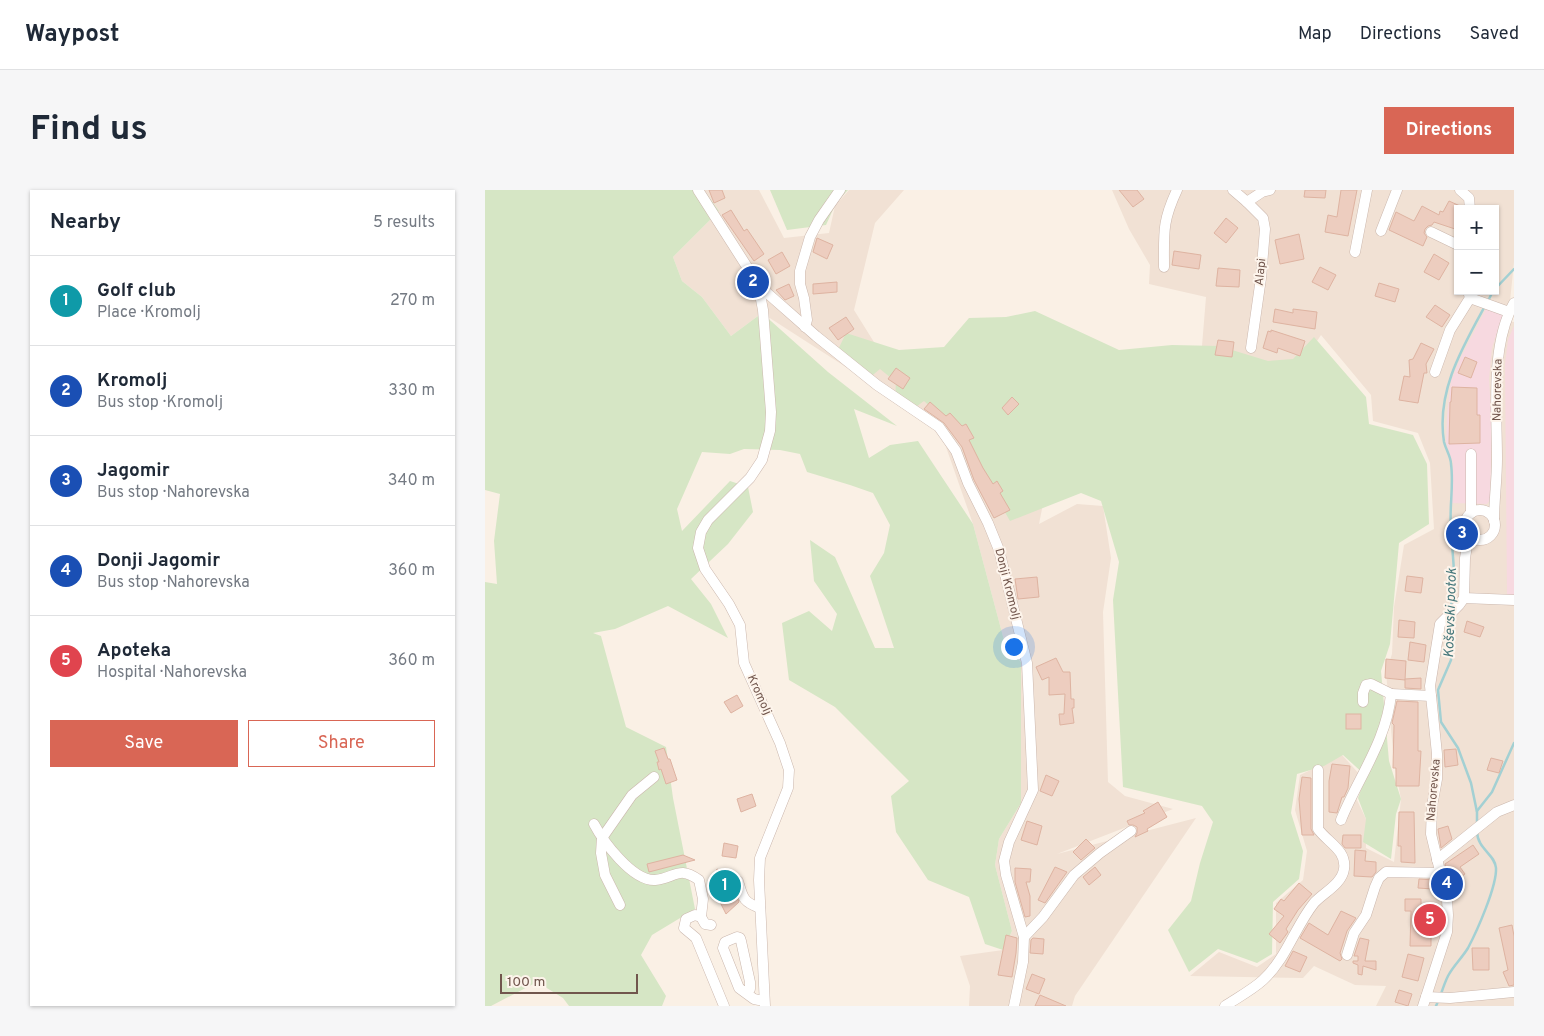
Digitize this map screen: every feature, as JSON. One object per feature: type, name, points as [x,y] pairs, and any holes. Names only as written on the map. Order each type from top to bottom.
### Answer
[{"type":"street","name":"Kromolj","points":[[698,190],[758,284],[763,310],[771,412],[770,431],[762,460],[750,478],[708,520],[701,532],[698,548],[705,569],[729,604],[740,625],[745,663],[780,743],[789,770],[788,788],[760,858],[760,908],[765,1004]]},
{"type":"street","points":[[805,327],[807,320],[800,284],[800,271],[810,237],[819,220],[840,190]]},
{"type":"street","points":[[1164,267],[1163,231],[1165,220],[1177,190]]},
{"type":"street","name":"Alapi","points":[[1233,190],[1263,218],[1265,229],[1261,278],[1251,348]]},
{"type":"street","points":[[1247,202],[1262,192],[1270,190]]},
{"type":"street","points":[[1355,252],[1367,190]]},
{"type":"street","points":[[1381,232],[1397,190]]},
{"type":"street","points":[[1460,190],[1469,198],[1470,205]]},
{"type":"street","points":[[1431,232],[1454,243]]},
{"type":"street","name":"Donji Kromolj","points":[[758,284],[805,327],[877,385],[939,427],[956,452],[999,550],[1027,663],[1033,790],[1009,842],[1004,861],[1006,875],[1024,937],[1023,962],[1014,1006]]},
{"type":"street","name":"Nahorevska","points":[[1435,372],[1450,330],[1469,295],[1495,307],[1511,307],[1500,343],[1497,364],[1497,469],[1494,521]]},
{"type":"street","points":[[1471,454],[1471,513],[1466,519],[1467,548],[1464,598],[1514,600]]},
{"type":"street","points":[[1471,513],[1483,511],[1495,501]]},
{"type":"street","points":[[1467,548],[1488,538],[1493,532],[1494,521],[1489,514],[1483,511]]},
{"type":"street","points":[[1466,530],[1470,536],[1481,540]]},
{"type":"street","name":"Nahorevska","points":[[1427,1000],[1447,932],[1448,915],[1447,900],[1431,834],[1432,806],[1437,779],[1437,754],[1430,686],[1438,629],[1444,619],[1464,598]]},
{"type":"street","points":[[1363,702],[1363,693],[1366,685],[1371,684],[1391,694],[1431,696]]},
{"type":"street","points":[[1341,820],[1378,744],[1385,726],[1391,694]]},
{"type":"street","points":[[1225,1006],[1262,981],[1276,966],[1300,923],[1316,902],[1341,878],[1344,869],[1341,852],[1319,831],[1318,770]]},
{"type":"street","points":[[620,905],[605,875],[601,854],[602,838],[632,795],[654,778]]},
{"type":"street","points":[[1437,860],[1497,812],[1514,805]]},
{"type":"street","points":[[594,824],[608,846],[632,870],[647,879],[655,880],[685,872],[699,880],[703,899],[701,917],[705,924],[711,926]]},
{"type":"street","points":[[1024,937],[1043,917],[1074,875],[1100,853],[1131,832]]},
{"type":"street","points":[[1347,955],[1354,933],[1366,915],[1379,878],[1386,872],[1441,872]]},
{"type":"street","points":[[738,881],[743,899],[750,905],[760,908]]},
{"type":"street","points":[[701,917],[695,915],[688,917],[684,922],[684,928],[696,938],[724,1006]]},
{"type":"street","points":[[746,993],[749,989],[749,982],[741,941],[737,937],[725,942],[723,948],[739,988],[754,999],[765,1004]]},
{"type":"street","points":[[1427,1000],[1514,992]]},
{"type":"shaded area","points":[[704,190],[759,190],[784,238],[829,233],[835,206],[849,190],[904,190],[875,223],[854,310],[887,363],[1064,399],[1039,524],[1077,504],[1103,506],[1111,558],[1103,612],[1108,782],[1125,796],[1173,809],[1057,854],[1196,818],[1075,996],[1072,1006],[969,1006],[970,986],[960,956],[1003,950],[1012,931],[995,865],[999,839],[1021,803],[1021,662],[1005,644],[973,524],[939,427],[762,313],[731,336],[702,297],[682,281],[673,257],[719,211]]},
{"type":"shaded area","points":[[1112,190],[1514,190],[1514,262],[1508,321],[1514,322],[1514,1006],[1376,1006],[1386,986],[1355,985],[1314,966],[1303,978],[1190,976],[1219,952],[1257,967],[1276,954],[1276,903],[1303,880],[1307,851],[1295,810],[1300,775],[1342,755],[1362,777],[1356,798],[1366,819],[1366,848],[1394,862],[1401,799],[1394,763],[1386,672],[1392,654],[1394,607],[1404,545],[1434,529],[1430,463],[1418,433],[1373,421],[1371,395],[1321,335],[1305,359],[1275,362],[1201,358],[1206,297],[1149,284],[1150,265],[1129,229]]},
{"type":"shaded area","points":[[1487,307],[1503,314],[1492,348],[1489,379],[1492,428],[1490,500],[1487,504],[1452,503],[1453,463],[1446,443],[1451,380]]},
{"type":"shaded area","points":[[1514,326],[1514,596],[1507,595],[1505,364],[1508,340]]},
{"type":"green space","points":[[485,190],[704,190],[719,211],[673,257],[682,281],[702,297],[731,336],[762,313],[828,372],[897,426],[854,409],[869,458],[890,445],[918,441],[973,524],[1005,644],[1021,662],[1021,803],[999,839],[995,865],[1012,931],[1003,950],[985,944],[969,897],[928,880],[896,832],[891,796],[909,781],[835,707],[789,680],[782,623],[809,611],[832,631],[837,614],[814,581],[810,540],[835,557],[875,648],[894,648],[870,576],[884,553],[890,525],[873,493],[807,472],[800,454],[780,450],[744,449],[730,454],[702,452],[677,509],[682,531],[730,481],[748,487],[753,512],[728,544],[691,579],[711,604],[728,638],[668,606],[615,629],[593,633],[601,636],[626,727],[666,747],[673,798],[695,909],[652,935],[641,955],[666,996],[662,1006],[569,1006],[563,998],[537,982],[491,1006],[485,1006],[485,582],[497,584],[494,541],[500,494],[485,490]]},
{"type":"green space","points":[[770,190],[848,190],[836,203],[826,225],[787,230]]},
{"type":"green space","points":[[1035,311],[1119,350],[1172,345],[1219,346],[1268,361],[1293,359],[1314,337],[1366,397],[1369,424],[1413,435],[1427,464],[1429,524],[1399,543],[1390,644],[1381,671],[1389,761],[1401,799],[1396,814],[1391,859],[1363,842],[1366,819],[1358,798],[1366,776],[1343,755],[1324,766],[1297,774],[1291,813],[1303,851],[1299,879],[1273,902],[1272,954],[1257,963],[1218,949],[1189,972],[1168,930],[1191,901],[1200,863],[1213,822],[1202,806],[1123,787],[1113,600],[1119,562],[1101,501],[1081,493],[1010,521],[966,439],[924,401],[909,412],[895,400],[896,382],[880,369],[868,379],[836,354],[846,333],[899,350],[944,347],[969,318],[1006,317]]},
{"type":"building","points":[[709,190],[722,190],[725,198],[714,203]]},
{"type":"building","points":[[1119,190],[1137,190],[1144,199],[1133,207]]},
{"type":"building","points":[[1305,190],[1326,190],[1325,198],[1304,197]]},
{"type":"building","points":[[1341,190],[1357,190],[1348,236],[1325,232],[1328,215],[1337,217]]},
{"type":"building","points":[[1449,201],[1458,205],[1454,205],[1454,229],[1434,222],[1425,229],[1424,233],[1427,237],[1423,246],[1389,230],[1396,212],[1414,221],[1422,206],[1439,215],[1440,211],[1443,212]]},
{"type":"building","points":[[731,210],[744,231],[747,229],[764,254],[754,261],[722,215]]},
{"type":"building","points":[[1226,218],[1238,228],[1226,243],[1214,233]]},
{"type":"building","points":[[1299,234],[1304,259],[1280,264],[1275,240]]},
{"type":"building","points":[[817,238],[833,245],[827,259],[813,252]]},
{"type":"building","points":[[1174,251],[1201,255],[1199,269],[1172,265]]},
{"type":"building","points":[[782,252],[790,266],[776,274],[768,260]]},
{"type":"building","points":[[1434,254],[1449,263],[1439,280],[1424,272]]},
{"type":"building","points":[[1320,267],[1336,275],[1328,290],[1312,282]]},
{"type":"building","points":[[1218,268],[1240,270],[1239,287],[1216,286]]},
{"type":"building","points":[[837,282],[837,292],[813,294],[813,284]]},
{"type":"building","points":[[1379,283],[1399,289],[1395,302],[1375,296]]},
{"type":"building","points":[[789,284],[794,296],[785,300],[776,290]]},
{"type":"building","points":[[1435,305],[1450,315],[1442,327],[1426,317]]},
{"type":"building","points":[[1275,309],[1293,313],[1293,309],[1317,312],[1315,329],[1273,322]]},
{"type":"building","points":[[846,317],[854,329],[838,340],[829,328]]},
{"type":"building","points":[[1271,330],[1305,341],[1300,356],[1278,348],[1277,353],[1263,348],[1268,331],[1271,332]]},
{"type":"building","points":[[1218,340],[1234,342],[1232,357],[1215,355]]},
{"type":"building","points":[[1421,343],[1434,349],[1426,364],[1427,373],[1424,373],[1418,403],[1399,400],[1404,376],[1410,377],[1409,360],[1413,359]]},
{"type":"building","points":[[1465,357],[1477,362],[1471,378],[1458,373]]},
{"type":"building","points":[[896,368],[910,378],[903,389],[888,379]]},
{"type":"building","points":[[1452,387],[1477,388],[1477,415],[1480,415],[1480,443],[1449,444]]},
{"type":"building","points":[[1012,397],[1019,404],[1008,415],[1002,408]]},
{"type":"building","points":[[930,402],[946,416],[950,413],[962,426],[966,424],[974,438],[969,440],[983,468],[993,484],[997,481],[1003,491],[1000,493],[1010,510],[994,518],[974,480],[962,447],[944,423],[924,409]]},
{"type":"building","points":[[1407,576],[1423,578],[1421,593],[1405,591]]},
{"type":"building","points":[[1037,577],[1039,597],[1018,599],[1015,579]]},
{"type":"building","points":[[1399,620],[1415,622],[1414,638],[1398,637]]},
{"type":"building","points":[[1467,621],[1484,627],[1480,637],[1464,632]]},
{"type":"building","points":[[1410,642],[1426,645],[1424,662],[1408,660]]},
{"type":"building","points":[[1056,658],[1063,672],[1070,672],[1071,699],[1074,699],[1074,708],[1072,708],[1074,723],[1060,725],[1059,714],[1064,714],[1065,694],[1049,695],[1049,677],[1042,680],[1036,667]]},
{"type":"building","points":[[1386,659],[1406,661],[1405,680],[1385,678]]},
{"type":"building","points":[[1421,678],[1421,689],[1405,688],[1405,679]]},
{"type":"building","points":[[737,695],[743,706],[731,713],[724,702]]},
{"type":"building","points":[[1397,701],[1418,702],[1418,751],[1421,751],[1419,786],[1396,786],[1396,768],[1393,768],[1394,725],[1392,723]]},
{"type":"building","points":[[1346,714],[1361,714],[1361,729],[1346,729]]},
{"type":"building","points":[[664,748],[677,780],[666,784],[661,769],[659,770],[657,762],[659,762],[655,751]]},
{"type":"building","points":[[1456,749],[1458,765],[1445,767],[1444,750]]},
{"type":"building","points":[[1491,758],[1503,761],[1499,773],[1487,770]]},
{"type":"building","points":[[1332,764],[1350,766],[1348,788],[1344,797],[1342,797],[1337,813],[1329,812],[1329,781]]},
{"type":"building","points":[[1046,775],[1059,781],[1052,796],[1040,791]]},
{"type":"building","points":[[1302,777],[1311,778],[1311,829],[1314,835],[1302,835],[1299,799]]},
{"type":"building","points":[[752,794],[756,806],[741,812],[737,799]]},
{"type":"building","points":[[1158,802],[1167,817],[1147,829],[1148,831],[1135,837],[1137,827],[1129,825],[1127,821],[1145,813],[1143,811]]},
{"type":"building","points":[[1399,812],[1414,812],[1415,863],[1401,862],[1401,846],[1398,846]]},
{"type":"building","points":[[1027,821],[1042,826],[1037,845],[1021,840]]},
{"type":"building","points":[[1448,826],[1452,839],[1441,848],[1438,829]]},
{"type":"building","points":[[1343,835],[1361,835],[1361,848],[1345,848],[1342,844]]},
{"type":"building","points":[[1086,839],[1095,848],[1081,860],[1073,852]]},
{"type":"building","points":[[724,843],[738,846],[736,858],[722,856]]},
{"type":"building","points":[[1473,845],[1479,854],[1460,867],[1465,874],[1453,882],[1448,875],[1445,864]]},
{"type":"building","points":[[1355,850],[1366,851],[1365,861],[1376,862],[1376,872],[1372,877],[1354,876]]},
{"type":"building","points":[[683,855],[695,860],[649,872],[647,864]]},
{"type":"building","points":[[1055,867],[1067,872],[1045,903],[1038,900]]},
{"type":"building","points":[[1095,867],[1101,875],[1089,885],[1083,877]]},
{"type":"building","points":[[1015,868],[1031,869],[1030,882],[1026,882],[1030,896],[1030,916],[1025,917],[1015,882]]},
{"type":"building","points":[[717,869],[733,876],[731,883],[739,902],[726,914],[716,894],[714,879]]},
{"type":"building","points":[[1419,879],[1433,880],[1433,889],[1418,888]]},
{"type":"building","points":[[1299,883],[1312,894],[1298,910],[1286,929],[1288,932],[1280,943],[1269,934],[1284,916],[1274,909],[1281,899],[1284,901]]},
{"type":"building","points":[[1405,899],[1421,899],[1421,915],[1431,915],[1431,946],[1410,946],[1411,911],[1405,911]]},
{"type":"building","points":[[1341,911],[1356,918],[1347,931],[1340,953],[1342,959],[1340,961],[1300,938],[1309,923],[1328,935]]},
{"type":"building","points":[[1512,925],[1514,936],[1514,985],[1509,986],[1503,972],[1508,970],[1499,928]]},
{"type":"building","points":[[1006,935],[1017,938],[1012,977],[998,975]]},
{"type":"building","points":[[1033,938],[1044,939],[1043,954],[1030,953],[1031,940]]},
{"type":"building","points":[[1360,938],[1369,940],[1365,961],[1376,961],[1376,970],[1363,966],[1362,975],[1358,974],[1358,965],[1353,963],[1353,961],[1358,961],[1358,956],[1354,956]]},
{"type":"building","points":[[1472,948],[1489,948],[1489,970],[1473,970]]},
{"type":"building","points":[[1293,951],[1307,957],[1300,972],[1285,966]]},
{"type":"building","points":[[1408,954],[1424,958],[1418,981],[1402,977]]},
{"type":"building","points":[[1032,974],[1045,979],[1039,994],[1026,989]]},
{"type":"building","points":[[1399,990],[1412,994],[1408,1006],[1395,1002]]},
{"type":"building","points":[[1040,995],[1066,1006],[1035,1006]]},
{"type":"waterway","name":"Koševski potok","points":[[1499,285],[1514,269]]},
{"type":"waterway","name":"Koševski potok","points":[[1488,301],[1491,295]]},
{"type":"waterway","name":"Koševski potok","points":[[1450,609],[1454,589],[1451,521],[1452,472],[1444,442],[1444,406],[1447,388],[1453,371],[1485,306]]},
{"type":"waterway","name":"Koševski potok","points":[[1450,620],[1452,632],[1451,660],[1438,690],[1441,722],[1458,748],[1471,783],[1477,812],[1477,823]]},
{"type":"waterway","points":[[1477,811],[1492,792],[1514,743]]},
{"type":"waterway","name":"Koševski potok","points":[[1441,994],[1450,972],[1466,952],[1472,940],[1493,886],[1495,863],[1480,842],[1477,831]]},
{"type":"waterway","name":"Koševski potok","points":[[1436,1006],[1439,999]]},
{"type":"place","name":"Kromolj","points":[[753,282]]},
{"type":"place","name":"Jagomir","points":[[1462,534]]},
{"type":"place","name":"Donji Jagomir","points":[[1447,884]]},
{"type":"place","name":"Golf club","points":[[725,886]]},
{"type":"place","name":"Apoteka","points":[[1430,920]]}]
